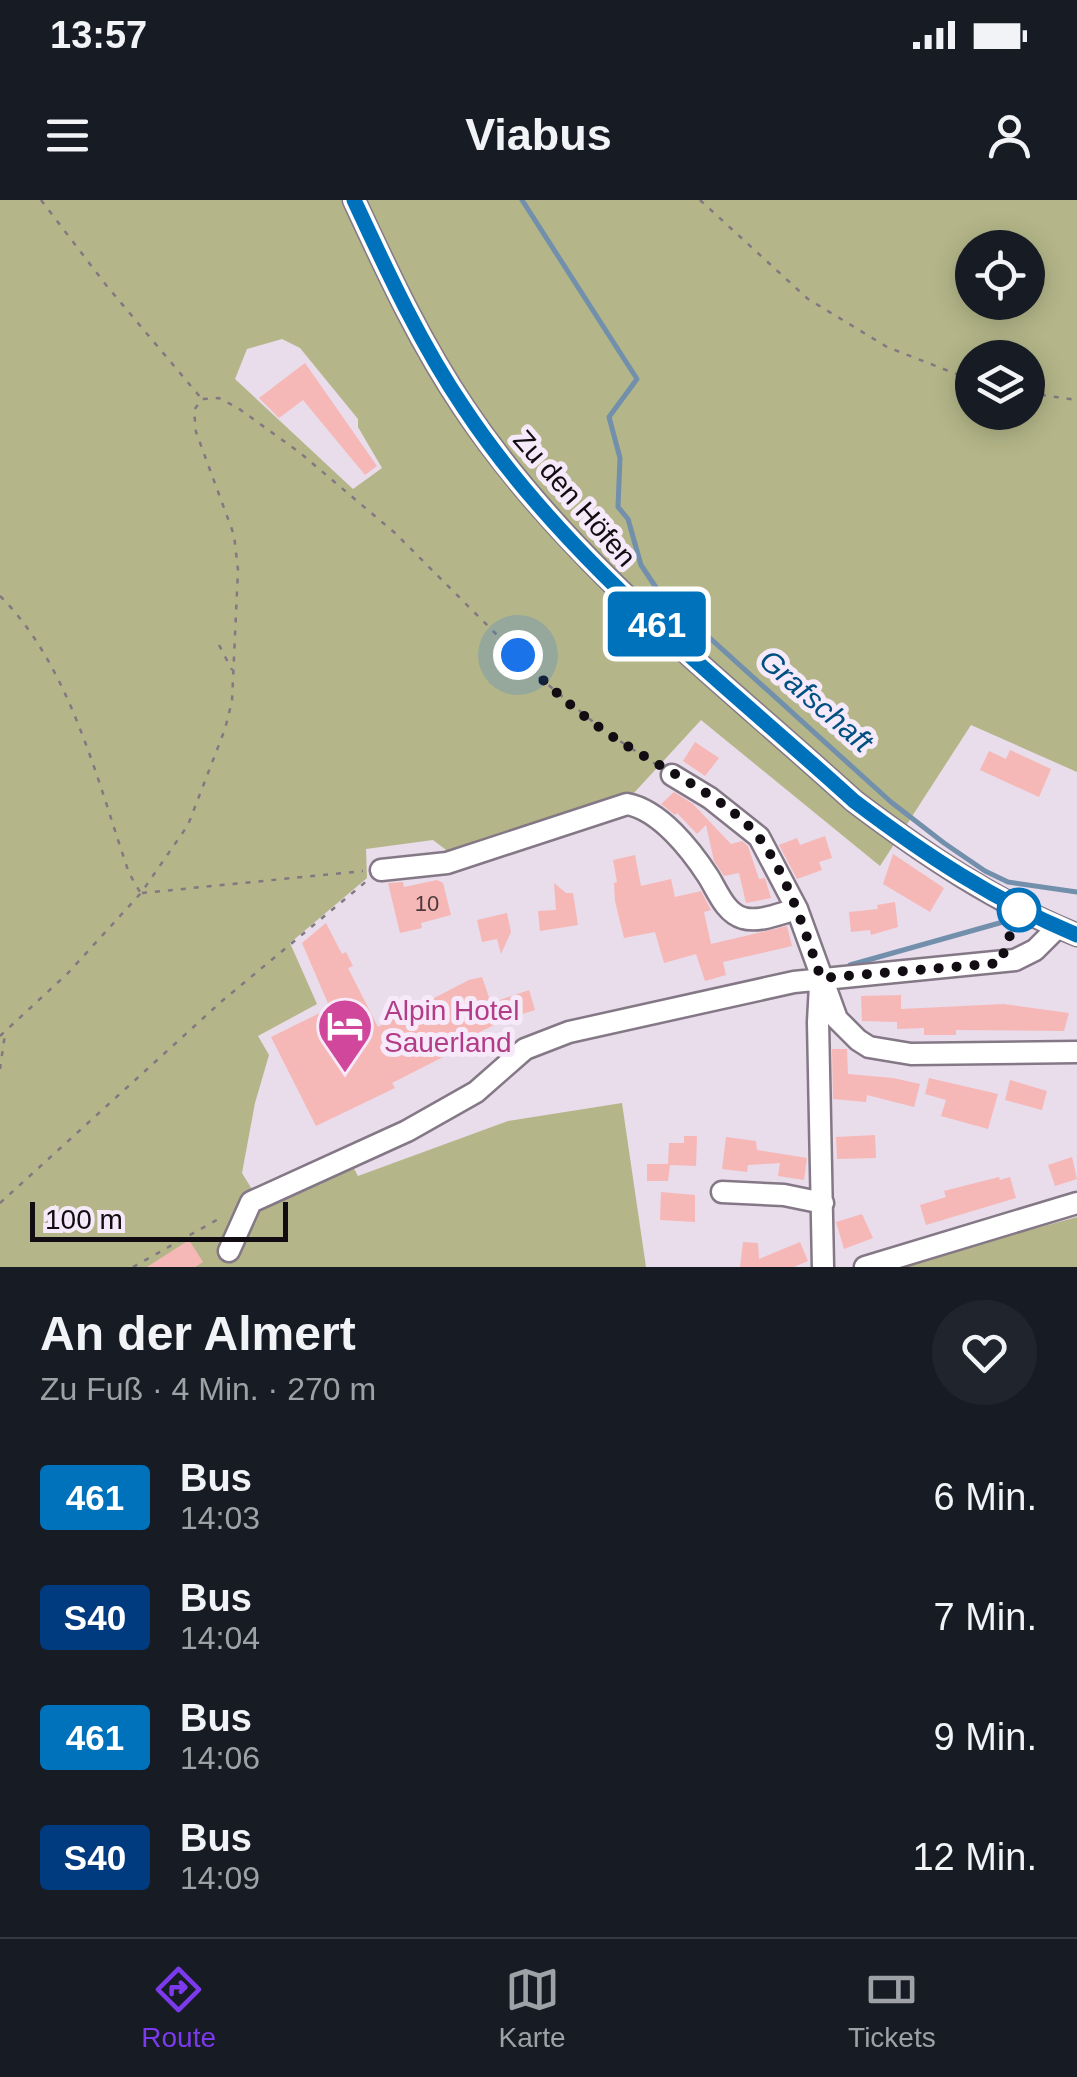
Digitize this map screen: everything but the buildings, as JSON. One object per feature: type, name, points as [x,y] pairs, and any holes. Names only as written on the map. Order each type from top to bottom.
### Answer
[{"type":"street","name":"Zu den Höfen","points":[[354,200],[392,281],[464,408],[555,522],[610,581],[854,801],[948,869],[1020,910],[1068,931]]},
{"type":"street","points":[[672,775],[750,828],[766,847],[796,909],[837,1018],[868,1047],[932,1055],[1077,1052]]},
{"type":"street","points":[[381,870],[448,863],[627,804],[655,816],[672,833],[701,865],[737,916],[752,920],[796,909]]},
{"type":"street","points":[[228,1251],[248,1209],[456,1104],[476,1092],[515,1056],[538,1043],[614,1019],[750,990],[821,978],[1015,960],[1068,931]]},
{"type":"street","points":[[821,978],[818,1022],[823,1267]]},
{"type":"street","points":[[722,1192],[784,1195],[823,1203]]},
{"type":"street","points":[[865,1267],[1077,1204]]},
{"type":"path","points":[[40,200],[202,399]]},
{"type":"path","points":[[700,200],[808,299],[887,347],[955,373]]},
{"type":"path","points":[[1045,395],[1077,400]]},
{"type":"path","points":[[0,1036],[68,973],[140,894],[175,845],[199,802],[225,729],[232,701],[238,570],[234,535],[196,432],[194,410],[202,399],[228,402],[299,452],[396,532],[552,688],[604,730],[672,775]]},
{"type":"path","points":[[0,596],[24,623],[76,718],[129,873],[140,894]]},
{"type":"path","points":[[219,645],[234,671]]},
{"type":"path","points":[[140,894],[381,870]]},
{"type":"path","points":[[0,1203],[222,1002],[381,870]]},
{"type":"path","points":[[0,1069],[5,1032]]},
{"type":"path","points":[[133,1267],[209,1222],[248,1209]]},
{"type":"green space","points":[[0,200],[1077,200],[1077,772],[971,725],[880,866],[701,720],[633,794],[454,856],[433,840],[366,849],[367,878],[290,943],[317,1004],[258,1036],[269,1055],[242,1173],[261,1204],[352,1165],[358,1176],[508,1121],[622,1103],[646,1267],[0,1267]],"holes":[[[282,339],[300,348],[358,419],[358,427],[382,468],[353,489],[235,379],[247,349]]]},
{"type":"green space","points":[[1077,1217],[1077,1267],[896,1267]]},
{"type":"waterway","name":"Grafschaft","points":[[522,200],[637,379],[609,417],[620,458],[618,507],[628,519],[641,565],[659,592],[891,802],[944,843],[1008,882],[1077,892]]},
{"type":"waterway","points":[[850,965],[1003,922]]},
{"type":"bus line","name":"461","points":[[354,200],[392,281],[464,408],[555,522],[621,592],[854,801],[891,829],[998,899],[1077,935]]},
{"type":"place","name":"Alpin Hotel Sauerland","points":[[345,1075]]},
{"type":"route","points":[[518,655],[604,730],[710,798],[759,837],[796,909],[821,978],[1000,963],[1019,910]]}]
